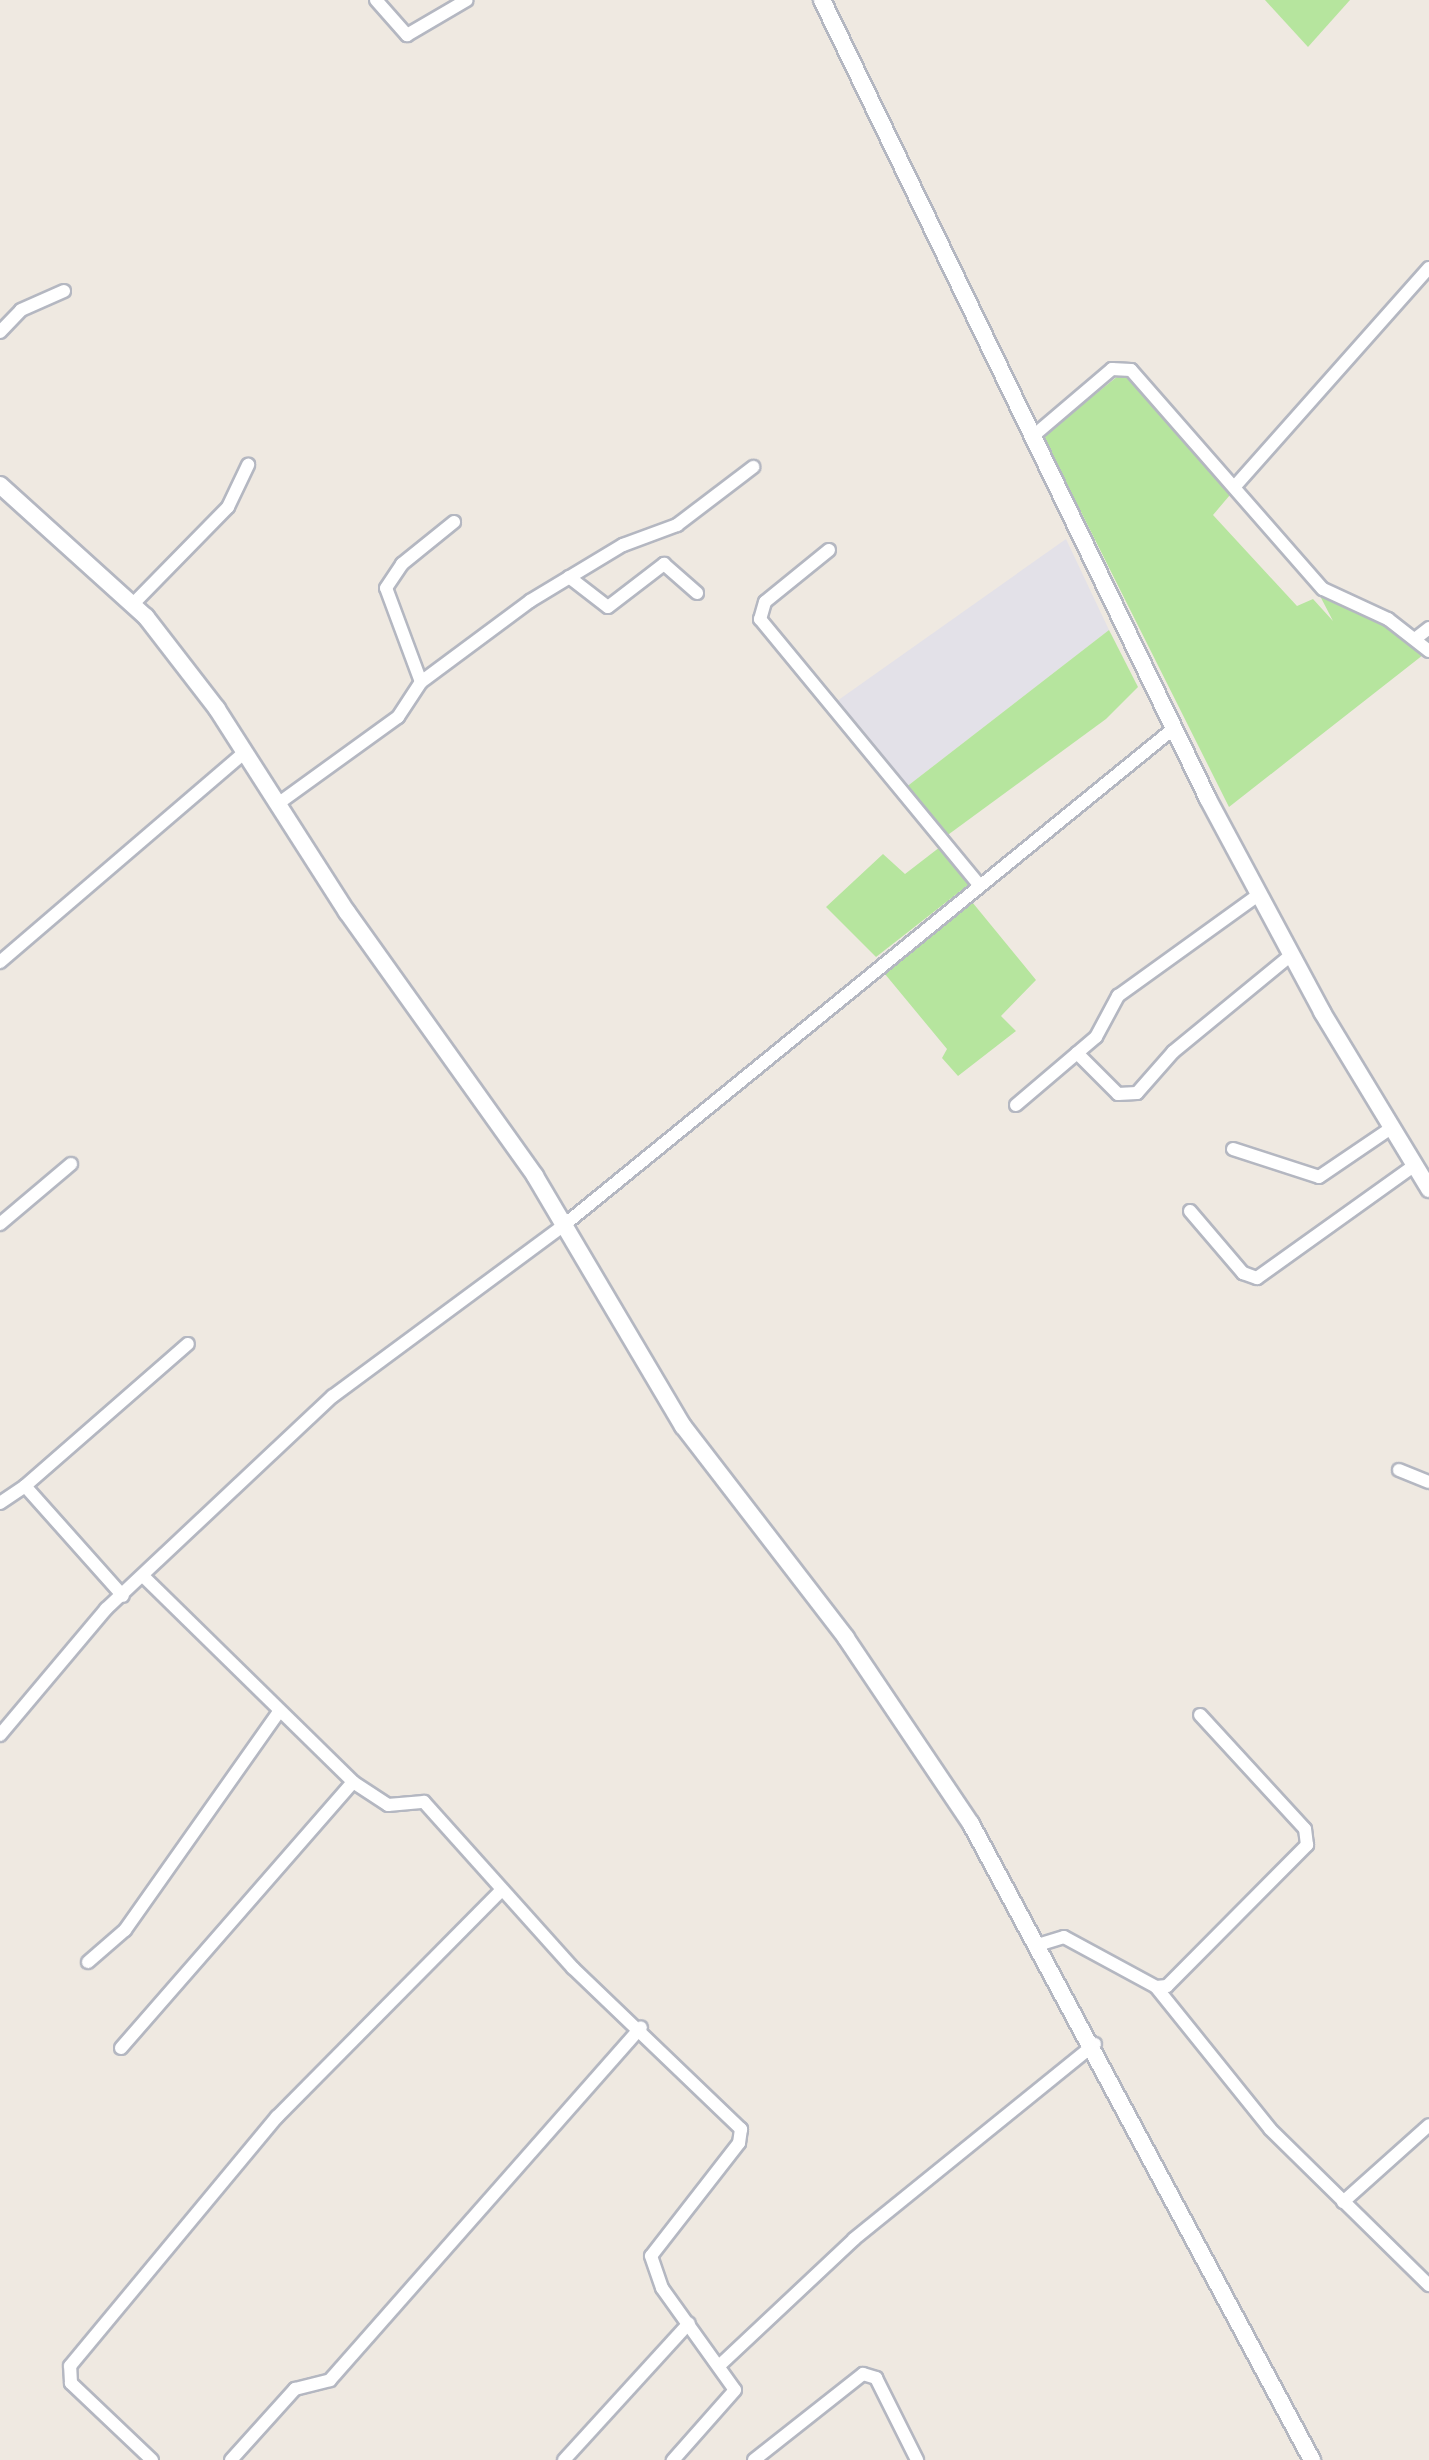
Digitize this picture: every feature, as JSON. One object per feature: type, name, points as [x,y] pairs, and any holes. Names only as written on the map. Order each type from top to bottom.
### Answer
[{"type":"street","points":[[376,0],[407,35],[467,0]]},
{"type":"street","points":[[822,0],[1173,729],[1291,955],[1429,1189]]},
{"type":"street","points":[[1237,484],[1429,268]]},
{"type":"street","points":[[0,332],[21,310],[64,291]]},
{"type":"street","points":[[1032,437],[1122,366],[1237,484],[1323,589],[1415,639],[1429,651]]},
{"type":"street","points":[[133,604],[228,507],[248,465]]},
{"type":"street","points":[[279,803],[398,717],[421,682],[569,577],[677,525],[753,467]]},
{"type":"street","points":[[0,485],[133,604],[245,752],[564,1225],[683,1426],[846,1638],[971,1824],[1095,2044],[1312,2460]]},
{"type":"street","points":[[421,682],[386,588],[402,564],[454,522]]},
{"type":"street","points":[[829,550],[765,602],[760,619],[978,883]]},
{"type":"street","points":[[569,577],[608,607],[664,564],[697,593]]},
{"type":"street","points":[[1415,639],[1429,628]]},
{"type":"street","points":[[0,1735],[64,1651],[333,1396],[564,1225],[978,883],[1173,729]]},
{"type":"street","points":[[0,962],[245,752]]},
{"type":"street","points":[[1016,1105],[1077,1053],[1118,996],[1258,895]]},
{"type":"street","points":[[1077,1053],[1118,1094],[1137,1093],[1173,1052],[1291,955]]},
{"type":"street","points":[[1233,1149],[1319,1177],[1391,1128]]},
{"type":"street","points":[[0,1224],[71,1164]]},
{"type":"street","points":[[1190,1211],[1243,1273],[1257,1278],[1415,1165]]},
{"type":"street","points":[[0,1503],[25,1486],[188,1344]]},
{"type":"street","points":[[1399,1470],[1429,1482]]},
{"type":"street","points":[[25,1486],[123,1596]]},
{"type":"street","points":[[144,1577],[278,1713],[353,1782],[388,1805],[424,1802],[501,1891],[641,2027],[743,2136],[651,2256],[651,2270],[720,2365],[734,2395],[673,2460]]},
{"type":"street","points":[[88,1962],[125,1930],[278,1713]]},
{"type":"street","points":[[1156,1987],[1167,1986],[1307,1845],[1305,1829],[1200,1715]]},
{"type":"street","points":[[121,2048],[353,1782]]},
{"type":"street","points":[[152,2460],[71,2383],[70,2366],[277,2117],[501,1891]]},
{"type":"street","points":[[1041,1944],[1064,1937],[1156,1987],[1270,2129],[1429,2285]]},
{"type":"street","points":[[231,2460],[295,2389],[330,2380],[641,2027]]},
{"type":"street","points":[[720,2365],[854,2239],[1095,2044]]},
{"type":"street","points":[[1343,2202],[1429,2125]]},
{"type":"street","points":[[564,2460],[689,2323]]},
{"type":"street","points":[[754,2460],[863,2374],[876,2378],[917,2460]]},
{"type":"shaded area","points":[[1066,539],[1109,630],[905,788],[837,701]]},
{"type":"green space","points":[[1265,0],[1350,0],[1308,47]]},
{"type":"green space","points":[[1123,372],[1235,489],[1213,515],[1297,606],[1313,599],[1333,621],[1318,592],[1403,634],[1423,655],[1229,807],[1043,436]]},
{"type":"green space","points":[[1109,630],[1138,687],[1106,719],[945,837],[905,788]]},
{"type":"green space","points":[[940,847],[972,882],[876,957],[826,907],[883,854],[905,874]]},
{"type":"green space","points":[[968,897],[1036,980],[1001,1016],[1016,1031],[958,1076],[942,1058],[947,1049],[880,968]]}]
